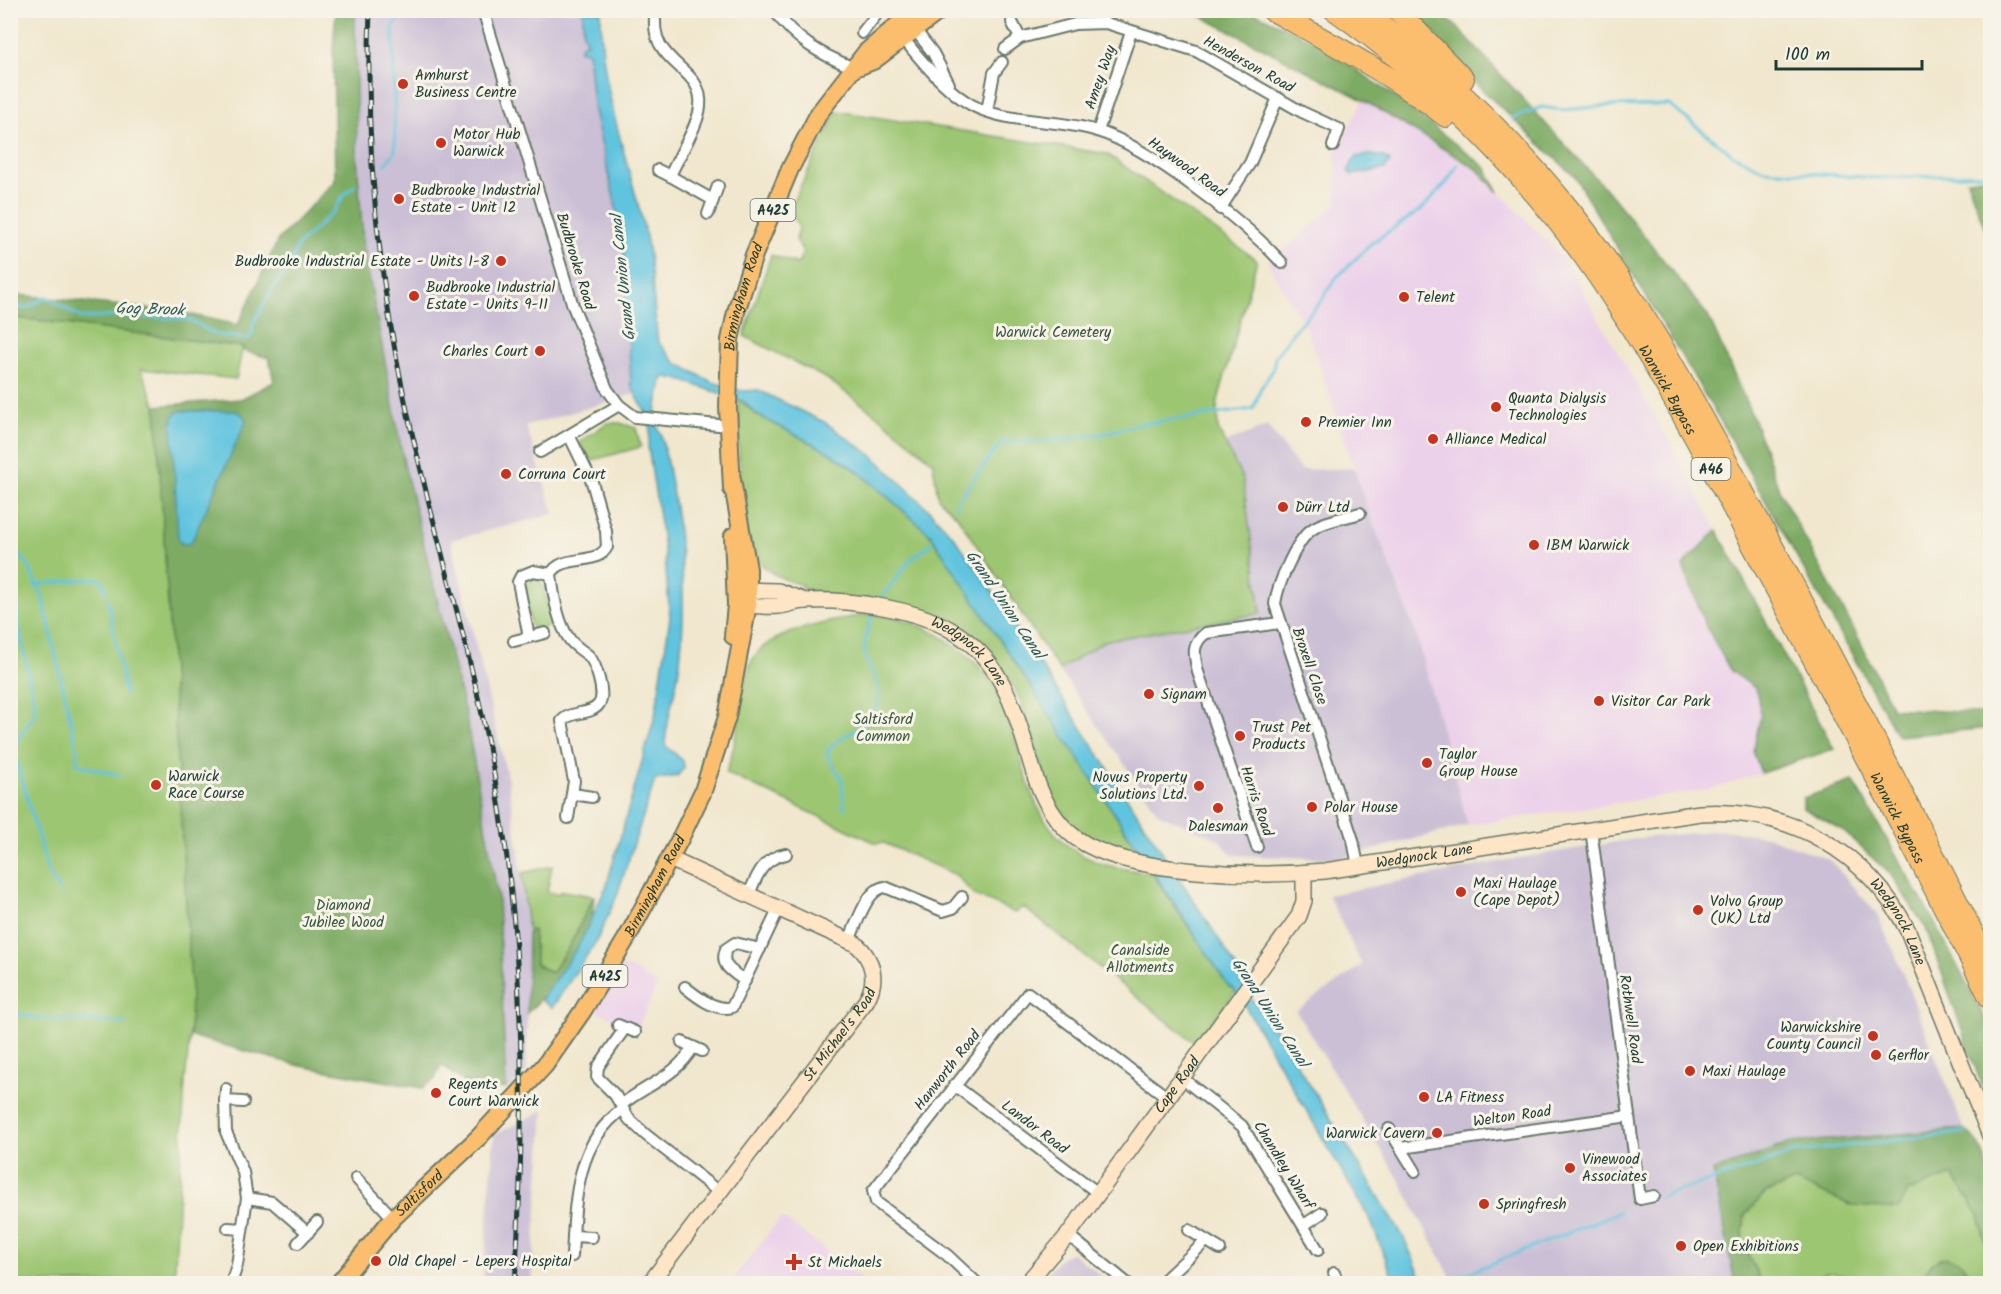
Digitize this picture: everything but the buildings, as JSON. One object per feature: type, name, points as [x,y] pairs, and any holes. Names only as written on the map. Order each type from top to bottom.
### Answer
[{"type":"highway","points":[[1271,10],[1400,84],[1516,173]]},
{"type":"highway","name":"Warwick Bypass","points":[[1334,10],[1387,51],[1434,92],[1516,173],[1594,271],[1643,349],[1714,475],[1872,768],[1990,999]]},
{"type":"highway","name":"Warwick Bypass","points":[[1363,10],[1443,76],[1512,143],[1599,249],[1635,301],[1690,396],[1888,763],[1990,966]]},
{"type":"highway","points":[[1397,10],[1468,84],[1512,143]]},
{"type":"main road","name":"Birmingham Road","points":[[506,1110],[545,1065],[582,1012],[628,936],[670,859],[702,791],[728,717],[742,598],[748,569],[732,480],[728,372],[733,324],[741,293],[781,191],[815,120],[866,52],[913,22],[941,10]]},
{"type":"main road","name":"Saltisford","points":[[338,1284],[393,1218],[506,1110]]},
{"type":"street","name":"Budbrooke Road","points":[[483,10],[573,308],[599,375],[619,405],[635,417],[729,426]]},
{"type":"street","points":[[656,10],[655,27],[662,50],[671,62],[691,78],[700,96],[699,111],[670,176]]},
{"type":"street","points":[[774,10],[797,38],[854,68]]},
{"type":"street","points":[[866,33],[880,10]]},
{"type":"street","name":"Haywood Road","points":[[913,22],[933,53],[950,87]]},
{"type":"street","name":"Haywood Road","points":[[913,22],[936,77],[972,104],[987,111],[1098,131],[1144,153],[1220,209],[1270,249],[1282,263]]},
{"type":"street","points":[[1012,22],[1020,38]]},
{"type":"street","name":"Henderson Road","points":[[1005,49],[1020,38],[1075,24],[1097,22],[1196,51],[1278,98],[1339,129],[1333,146]]},
{"type":"street","name":"Amey Way","points":[[1098,131],[1131,32]]},
{"type":"street","points":[[987,111],[994,73],[1002,62]]},
{"type":"street","points":[[1220,209],[1250,164],[1278,98]]},
{"type":"street","points":[[658,171],[713,200]]},
{"type":"street","points":[[708,214],[718,186]]},
{"type":"street","points":[[540,452],[619,405]]},
{"type":"street","points":[[551,574],[557,566],[602,554],[608,543],[589,473],[569,435]]},
{"type":"street","name":"Broxell Close","points":[[1358,866],[1347,823],[1275,604],[1279,585],[1303,540],[1312,529],[1360,513]]},
{"type":"street","points":[[528,637],[518,591],[519,579],[533,571],[551,574]]},
{"type":"street","points":[[551,574],[565,632],[572,643],[594,663],[601,695],[601,702],[595,708],[570,714],[562,722],[574,781],[568,818]]},
{"type":"street","name":"Wedgnock Lane","points":[[742,598],[778,591],[805,601],[904,610],[938,623],[964,638],[989,661],[1009,694],[1038,784],[1057,820],[1087,844],[1106,854],[1131,860],[1193,870],[1249,874],[1304,873],[1700,813],[1736,812],[1798,827],[1821,837],[1849,856],[1876,882],[1902,920],[1990,1136]]},
{"type":"street","name":"Harris Road","points":[[1257,847],[1198,672],[1195,647],[1197,640],[1206,633],[1280,623]]},
{"type":"street","points":[[514,641],[545,633]]},
{"type":"street","points":[[573,794],[592,797]]},
{"type":"street","name":"Rothwell Road","points":[[1591,829],[1640,1199],[1654,1196]]},
{"type":"street","points":[[749,894],[762,866],[773,858],[786,855]]},
{"type":"street","name":"St Michael's Road","points":[[649,1284],[870,994],[874,979],[872,965],[861,948],[849,940],[670,859]]},
{"type":"street","name":"Cape Road","points":[[1026,1284],[1068,1235],[1299,916],[1305,893],[1304,873]]},
{"type":"street","points":[[849,940],[871,894],[878,888],[885,887],[944,911],[953,908],[962,897]]},
{"type":"street","points":[[685,987],[702,1000],[729,1009],[735,1005],[779,908]]},
{"type":"street","points":[[745,981],[726,967],[723,958],[726,949],[735,944],[760,949]]},
{"type":"street","name":"Hanworth Road","points":[[978,1284],[947,1255],[876,1202],[873,1196],[876,1186],[1028,993],[1167,1097]]},
{"type":"street","points":[[626,1028],[596,1073],[646,1135],[719,1192]]},
{"type":"street","points":[[572,1256],[578,1187],[587,1156],[603,1127],[644,1088],[677,1070],[692,1047]]},
{"type":"street","name":"Chandley Wharf","points":[[1181,1077],[1242,1126],[1318,1250]]},
{"type":"street","name":"Landor Road","points":[[954,1085],[1098,1193]]},
{"type":"street","points":[[226,1089],[226,1132],[243,1172],[247,1198],[237,1264],[231,1284]]},
{"type":"street","points":[[225,1101],[243,1102]]},
{"type":"street","name":"Welton Road","points":[[1401,1148],[1629,1116]]},
{"type":"street","points":[[1389,1129],[1415,1171]]},
{"type":"street","points":[[356,1178],[393,1218]]},
{"type":"street","points":[[247,1198],[272,1202],[308,1233]]},
{"type":"street","name":"Chandley Wharf","points":[[1304,1225],[1322,1213]]},
{"type":"street","points":[[298,1243],[318,1222]]},
{"type":"street","points":[[228,1228],[242,1229]]},
{"type":"street","points":[[1190,1230],[1220,1249]]},
{"type":"street","points":[[1068,1235],[1128,1284]]},
{"type":"street","points":[[573,1236],[592,1237]]},
{"type":"street","points":[[1160,1284],[1206,1241]]},
{"type":"street","points":[[1334,1273],[1339,1284]]},
{"type":"shaded area","points":[[355,11],[583,11],[583,34],[587,42],[581,51],[588,51],[593,106],[623,238],[631,384],[635,394],[526,426],[554,514],[451,540],[508,780],[527,909],[527,1071],[512,1087],[506,1089],[498,898],[466,717],[404,464],[363,244],[357,156]]},
{"type":"shaded area","points":[[1363,100],[1477,169],[1564,259],[1669,441],[1834,749],[1713,789],[1468,825],[1415,631],[1365,502],[1308,331],[1267,262],[1336,205],[1336,153]]},
{"type":"shaded area","points":[[1267,426],[1301,470],[1354,468],[1415,631],[1468,825],[1337,859],[1232,855],[1218,839],[1159,814],[1059,670],[1103,641],[1260,613],[1243,480],[1225,443]]},
{"type":"shaded area","points":[[1723,830],[1766,836],[1830,860],[1876,913],[1895,954],[1964,1129],[1791,1143],[1713,1171],[1735,1283],[1454,1283],[1397,1176],[1296,1011],[1362,965],[1328,895],[1514,859],[1641,838]]},
{"type":"shaded area","points":[[622,965],[643,974],[642,977],[657,984],[637,1030],[593,1009]]},
{"type":"shaded area","points":[[544,1110],[532,1283],[483,1283],[494,1135]]},
{"type":"shaded area","name":"St Michaels","points":[[781,1217],[814,1241],[867,1283],[730,1283]]},
{"type":"shaded area","points":[[1072,1253],[1110,1283],[1039,1283],[1061,1257]]},
{"type":"green space","name":"Diamond Jubilee Wood","points":[[336,11],[355,11],[357,156],[363,244],[404,464],[466,717],[498,898],[506,1089],[490,1087],[482,1095],[441,1065],[435,1079],[422,1088],[301,1066],[190,1036],[191,984],[156,406],[241,399],[274,382],[269,358],[244,351],[243,347],[11,317],[10,294],[178,312],[238,325],[278,240],[335,181],[333,48]]},
{"type":"green space","points":[[1191,11],[1251,11],[1316,42],[1389,92],[1485,167],[1498,192],[1477,169],[1363,100]]},
{"type":"green space","points":[[1416,11],[1437,11],[1457,27],[1613,197],[1708,316],[1754,420],[1780,492],[1860,641],[1892,708],[1990,714],[1990,728],[1898,736],[1718,417],[1575,177],[1477,85]]},
{"type":"green space","name":"Warwick Cemetery","points":[[837,111],[1107,154],[1257,260],[1217,404],[1218,429],[1243,480],[1261,613],[1104,641],[1059,670],[957,516],[938,498],[933,462],[878,416],[827,379],[744,336],[771,255],[798,264],[803,252],[796,239],[799,228],[790,208]]},
{"type":"green space","points":[[1990,177],[1990,243],[1967,180]]},
{"type":"green space","points":[[11,317],[243,347],[236,379],[141,369],[156,406],[191,984],[192,1016],[185,1081],[174,1283],[11,1283]]},
{"type":"green space","points":[[738,399],[757,415],[827,451],[859,472],[930,534],[1044,704],[1139,852],[1104,845],[1066,824],[1053,802],[1023,707],[1014,687],[1003,671],[968,635],[801,588],[802,585],[777,576],[762,565],[751,546],[746,528],[740,483]]},
{"type":"green space","points":[[607,423],[620,423],[636,428],[641,447],[590,461],[579,443]]},
{"type":"green space","points":[[1717,530],[1834,749],[1761,773],[1753,751],[1761,715],[1756,689],[1730,670],[1705,624],[1683,566]]},
{"type":"green space","points":[[528,577],[541,582],[553,623],[542,629],[533,629],[531,626],[523,581]]},
{"type":"green space","name":"Saltisford Common","points":[[868,614],[891,617],[936,634],[974,662],[990,680],[1011,723],[1024,772],[1037,805],[1045,820],[1067,845],[1097,862],[1152,873],[1229,986],[1236,991],[1195,1043],[1023,907],[1015,913],[974,895],[956,875],[884,843],[876,843],[726,773],[734,746],[745,681],[749,667],[760,650],[782,636],[796,631]]},
{"type":"green space","points":[[1853,781],[1931,916],[1990,1028],[1990,1109],[1926,928],[1891,875],[1842,830],[1803,808],[1803,798]]},
{"type":"green space","points":[[552,866],[547,892],[558,894],[562,891],[594,896],[570,945],[551,973],[536,964],[533,931],[528,931],[522,873]]},
{"type":"green space","points":[[594,896],[591,921],[585,936],[554,983],[527,1013],[528,931],[533,930],[536,964],[551,973],[570,945]]},
{"type":"green space","points":[[1964,1129],[1976,1141],[1984,1155],[1989,1172],[1992,1209],[1990,1262],[1979,1215],[1953,1175],[1908,1191],[1899,1209],[1853,1206],[1795,1181],[1765,1193],[1745,1215],[1742,1241],[1761,1282],[1735,1283],[1713,1171],[1791,1143]]},
{"type":"green space","points":[[1953,1175],[1979,1215],[1990,1262],[1990,1283],[1974,1283],[1973,1279],[1923,1274],[1921,1283],[1850,1283],[1843,1277],[1830,1273],[1794,1284],[1761,1283],[1742,1241],[1745,1215],[1765,1193],[1795,1181],[1853,1206],[1908,1191]]},
{"type":"green space","points":[[1947,1257],[1961,1262],[1974,1283],[1921,1283],[1930,1266],[1937,1260]]},
{"type":"water","points":[[583,11],[601,11],[605,67],[610,95],[648,245],[658,342],[676,363],[712,382],[742,391],[758,390],[824,422],[873,456],[954,537],[990,587],[1225,949],[1239,972],[1241,983],[1268,1017],[1403,1236],[1424,1283],[1395,1283],[1370,1219],[1245,1006],[1233,988],[1229,987],[930,534],[859,472],[827,451],[757,415],[743,401],[677,379],[665,377],[662,380],[656,422],[661,434],[673,492],[683,580],[679,668],[665,745],[683,761],[684,768],[677,776],[655,780],[616,898],[597,940],[552,1008],[541,1000],[579,945],[606,887],[655,716],[670,617],[664,549],[648,447],[649,419],[631,384],[623,238],[593,106],[588,51],[580,51],[580,46],[587,42],[583,34]]},
{"type":"water","points":[[1381,156],[1390,161],[1385,169],[1352,175],[1348,171],[1356,157]]},
{"type":"water","points":[[179,411],[236,411],[243,415],[246,421],[191,543],[182,544],[178,538],[172,426],[173,417]]},
{"type":"waterway","name":"Gog Brook","points":[[386,164],[395,151],[393,27],[403,10]]},
{"type":"waterway","points":[[1512,118],[1542,107],[1562,110],[1606,106],[1669,105],[1732,154],[1764,170],[1877,178],[1990,174]]},
{"type":"waterway","points":[[956,507],[959,499],[1001,442],[1047,441],[1102,434],[1135,425],[1253,409],[1261,388],[1273,370],[1275,357],[1297,327],[1319,304],[1335,279],[1373,242],[1421,210],[1447,182],[1457,165]]},
{"type":"waterway","name":"Gog Brook","points":[[10,306],[26,308],[46,297],[82,318],[118,316],[188,319],[217,335],[248,339],[252,333],[252,325],[275,285],[289,269],[297,246],[335,210],[343,196],[355,185]]},
{"type":"waterway","points":[[10,509],[15,515],[14,553],[28,565],[42,594],[77,749],[77,764],[121,776]]},
{"type":"waterway","points":[[879,601],[909,561],[932,543]]},
{"type":"waterway","points":[[14,553],[18,623]]},
{"type":"waterway","points":[[34,585],[96,578],[103,582],[106,591]]},
{"type":"waterway","points":[[108,600],[125,694]]},
{"type":"waterway","points":[[844,808],[842,780],[827,755],[835,743],[866,723],[877,704],[879,696],[877,683],[865,655],[867,632],[874,609]]},
{"type":"waterway","points":[[10,620],[18,623],[36,711],[13,748],[48,872],[60,891]]},
{"type":"waterway","points":[[10,1012],[36,1018],[126,1023]]},
{"type":"waterway","points":[[1661,1197],[1795,1152],[1965,1132]]},
{"type":"waterway","points":[[1441,1284],[1619,1212]]},
{"type":"railway","points":[[370,10],[371,156],[387,300],[414,443],[485,727],[504,837],[512,901],[517,964],[521,1092],[521,1156],[515,1284]]},
{"type":"place","name":"Amhurst Business Centre","points":[[403,84]]},
{"type":"place","name":"Motor Hub Warwick","points":[[441,143]]},
{"type":"place","name":"Budbrooke Industrial Estate - Unit 12","points":[[399,199]]},
{"type":"place","name":"Budbrooke Industrial Estate - Units 1-8","points":[[501,261]]},
{"type":"place","name":"Budbrooke Industrial Estate - Units 9-11","points":[[414,296]]},
{"type":"place","name":"Telent","points":[[1404,297]]},
{"type":"place","name":"Charles Court","points":[[540,351]]},
{"type":"place","name":"Quanta Dialysis Technologies","points":[[1496,407]]},
{"type":"place","name":"Premier Inn","points":[[1306,422]]},
{"type":"place","name":"Alliance Medical","points":[[1433,439]]},
{"type":"place","name":"Corruna Court","points":[[506,474]]},
{"type":"place","name":"Dürr Ltd","points":[[1283,507]]},
{"type":"place","name":"IBM Warwick","points":[[1534,545]]},
{"type":"place","name":"Signam","points":[[1149,694]]},
{"type":"place","name":"Visitor Car Park","points":[[1599,701]]},
{"type":"place","name":"Trust Pet Products","points":[[1240,736]]},
{"type":"place","name":"Taylor Group House","points":[[1427,763]]},
{"type":"place","name":"Warwick Race Course","points":[[156,785]]},
{"type":"place","name":"Novus Property Solutions Ltd.","points":[[1199,786]]},
{"type":"place","name":"Polar House","points":[[1312,807]]},
{"type":"place","name":"Dalesman","points":[[1218,808]]},
{"type":"place","name":"Maxi Haulage (Cape Depot)","points":[[1461,892]]},
{"type":"place","name":"Volvo Group (UK) Ltd","points":[[1698,910]]},
{"type":"place","name":"Warwickshire County Council","points":[[1873,1036]]},
{"type":"place","name":"Gerflor","points":[[1876,1055]]},
{"type":"place","name":"Maxi Haulage","points":[[1690,1071]]},
{"type":"place","name":"Regents Court Warwick","points":[[436,1093]]},
{"type":"place","name":"LA Fitness","points":[[1424,1097]]},
{"type":"place","name":"Warwick Cavern","points":[[1437,1133]]},
{"type":"place","name":"Vinewood Associates","points":[[1570,1168]]},
{"type":"place","name":"Springfresh","points":[[1484,1204]]},
{"type":"place","name":"Open Exhibitions","points":[[1681,1246]]},
{"type":"place","name":"Old Chapel - Lepers Hospital","points":[[376,1261]]},
{"type":"place","name":"St Michaels","points":[[794,1262]]},
{"type":"water label","name":"Grand Union Canal","points":[[622,278]]},
{"type":"water label","name":"Grand Union Canal","points":[[1006,604]]},
{"type":"water label","name":"Grand Union Canal","points":[[1271,1012]]},
{"type":"park label","name":"Canalside Allotments","points":[[1140,958]]}]
